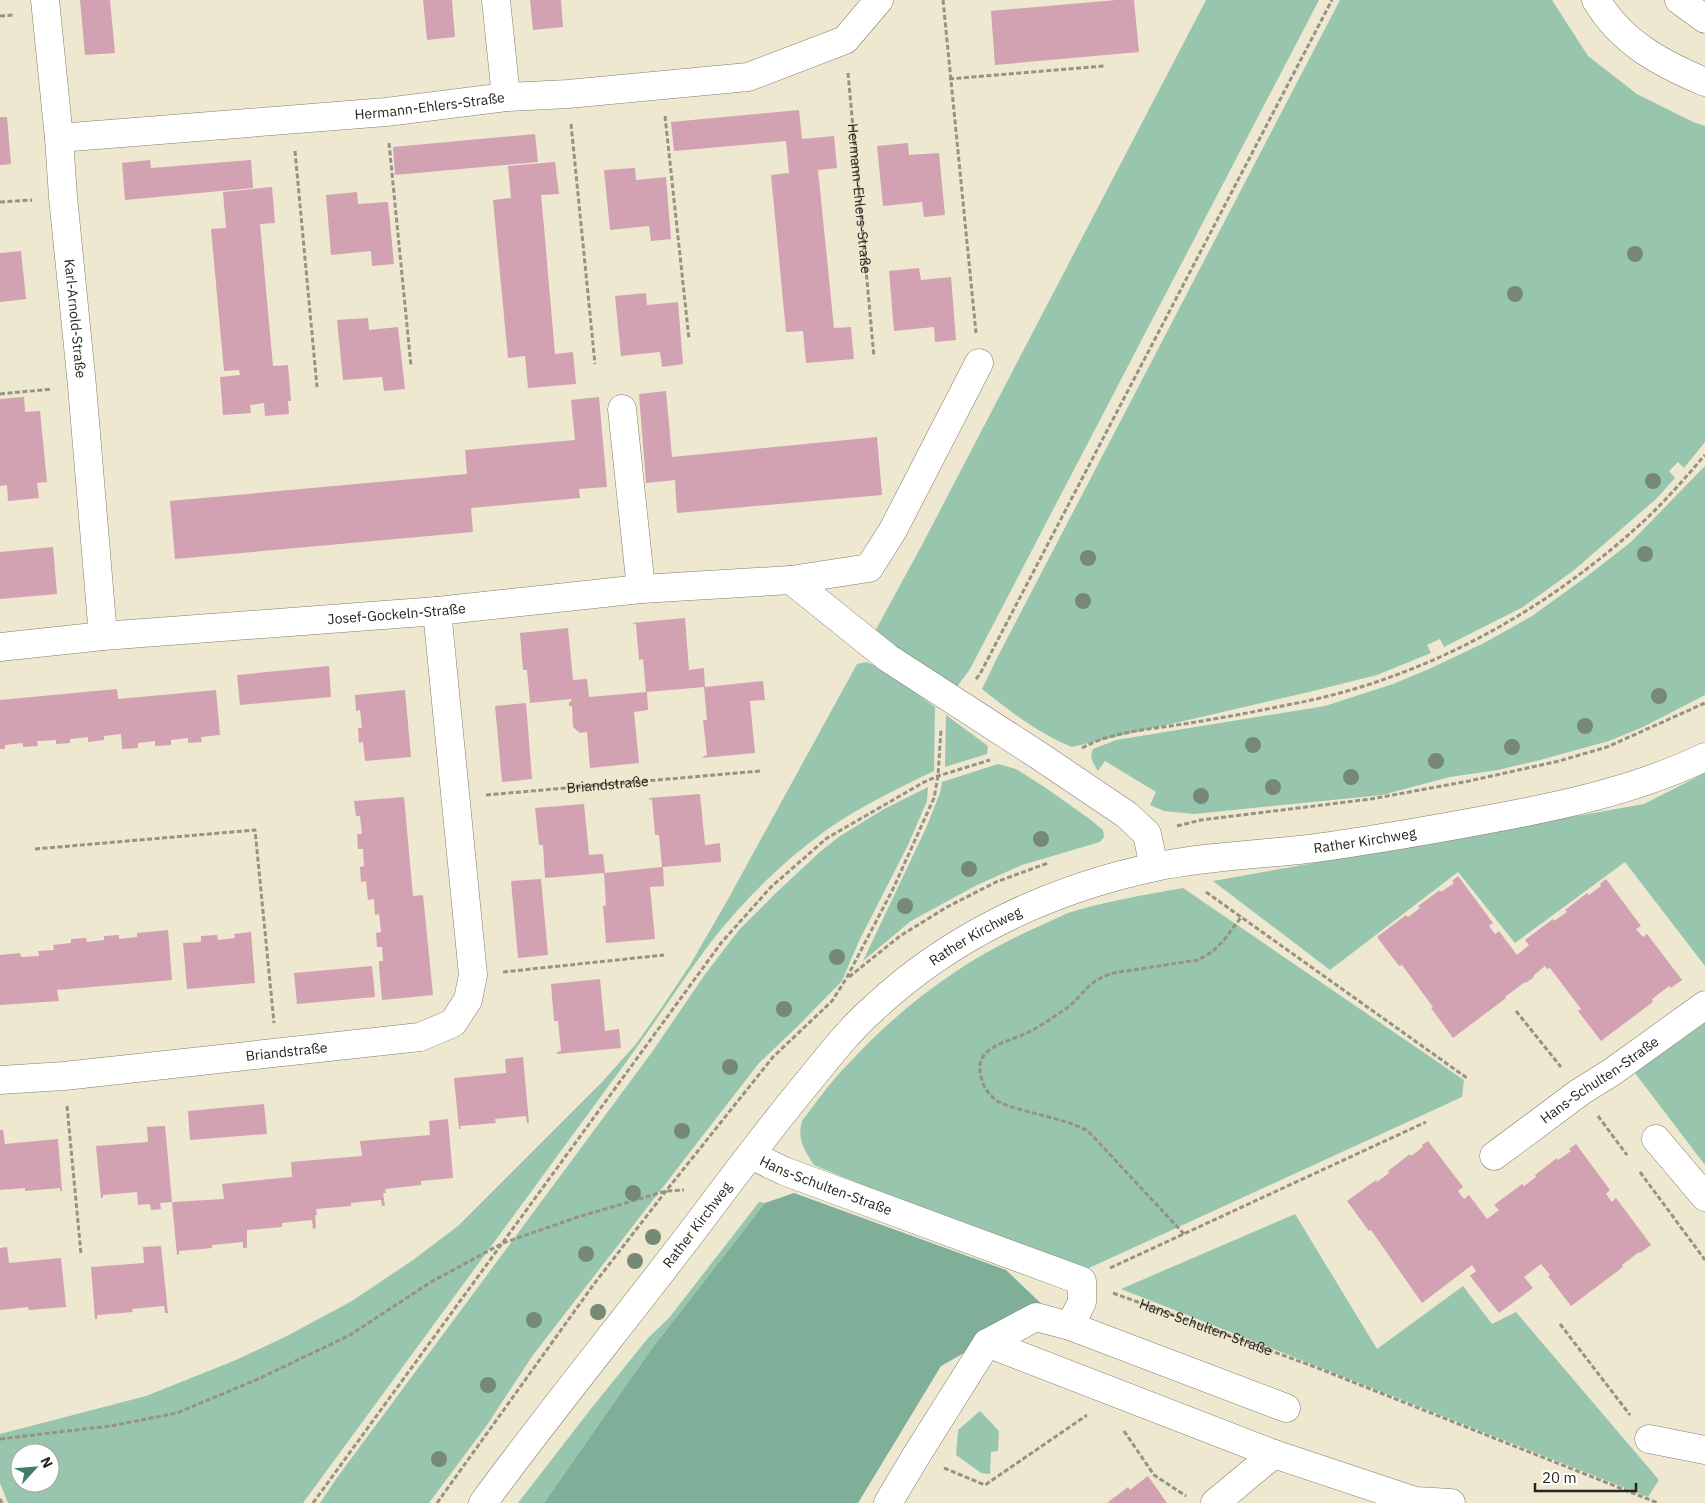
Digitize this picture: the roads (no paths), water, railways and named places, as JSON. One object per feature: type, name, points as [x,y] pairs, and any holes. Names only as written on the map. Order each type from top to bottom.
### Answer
[{"type":"street","name":"Karl-Arnold-Straße","points":[[45,0],[60,138],[63,197],[82,386],[103,636]]},
{"type":"street","points":[[496,0],[506,97]]},
{"type":"street","name":"Hermann-Ehlers-Straße","points":[[60,138],[386,112],[506,97],[568,94],[748,77],[845,40],[879,0]]},
{"type":"street","points":[[1596,0],[1620,32],[1649,55],[1705,82]]},
{"type":"street","points":[[1679,0],[1705,19]]},
{"type":"street","name":"Josef-Gockeln-Straße","points":[[0,647],[103,636],[437,611],[641,589],[791,580],[869,568],[893,530],[979,363]]},
{"type":"street","points":[[622,409],[641,589]]},
{"type":"street","points":[[791,580],[888,658],[1127,815],[1147,834],[1154,867]]},
{"type":"street","name":"Briandstraße","points":[[0,1080],[64,1076],[420,1037],[453,1023],[468,1000],[473,975],[437,611]]},
{"type":"street","name":"Rather Kirchweg","points":[[483,1503],[516,1457],[792,1101],[856,1026],[900,985],[942,953],[1004,918],[1043,901],[1091,884],[1154,867],[1189,861],[1344,844],[1519,814],[1652,780],[1705,757]]},
{"type":"street","name":"Hans-Schulten-Straße","points":[[1494,1156],[1580,1092],[1612,1072],[1705,1005]]},
{"type":"street","points":[[1656,1139],[1705,1197]]},
{"type":"street","name":"Hans-Schulten-Straße","points":[[751,1155],[784,1170],[1082,1281],[1082,1302],[1070,1326]]},
{"type":"street","points":[[888,1503],[987,1343],[1036,1317],[1070,1326],[1286,1408]]},
{"type":"street","points":[[987,1343],[1274,1454],[1414,1502],[1451,1503]]},
{"type":"street","points":[[1649,1439],[1705,1450]]},
{"type":"street","points":[[1202,1501],[1274,1454]]}]
